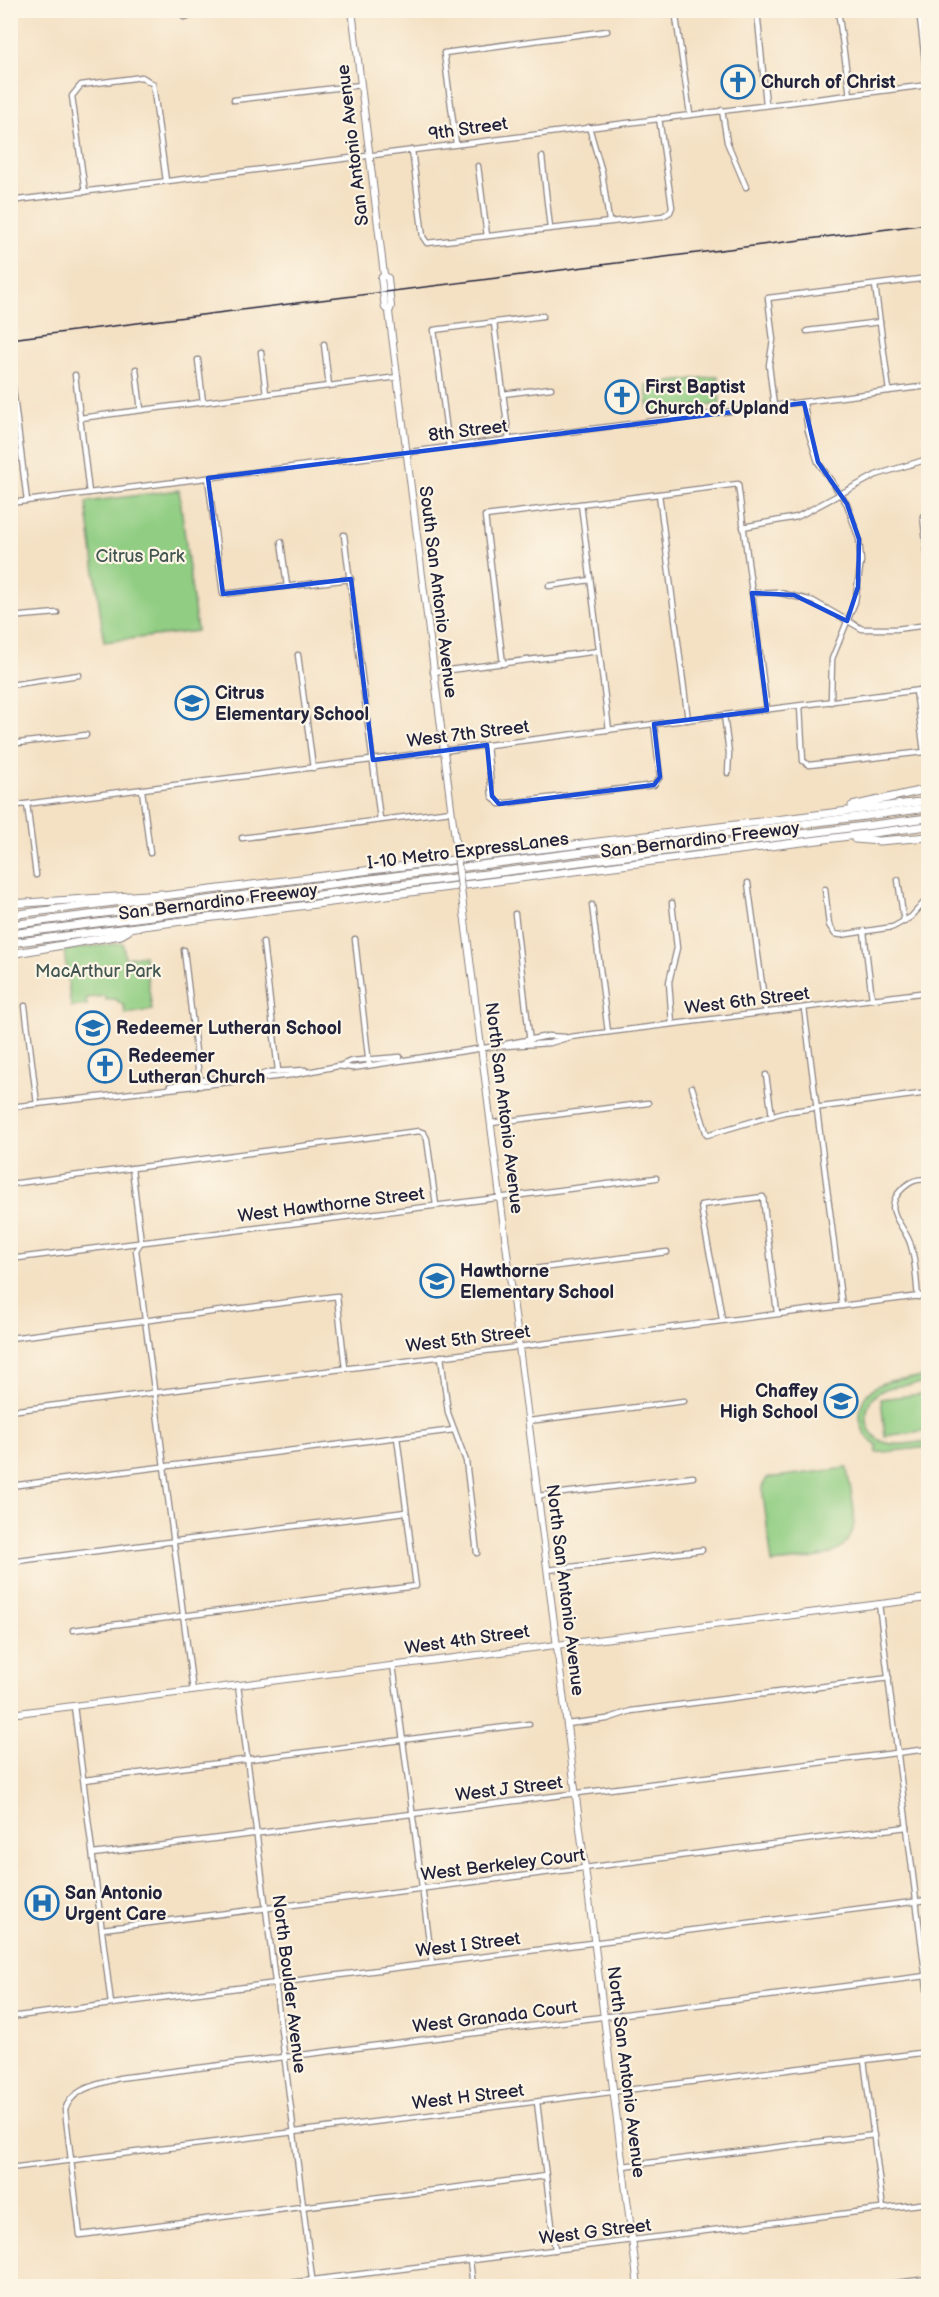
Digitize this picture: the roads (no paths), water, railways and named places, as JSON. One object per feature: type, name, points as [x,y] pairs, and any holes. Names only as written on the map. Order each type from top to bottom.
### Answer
[{"type":"highway","points":[[818,815],[928,789]]},
{"type":"highway","name":"San Bernardino Freeway","points":[[12,915],[928,801]]},
{"type":"highway","name":"I-10 Metro ExpressLanes","points":[[10,925],[928,808]]},
{"type":"highway","name":"I-10 Metro ExpressLanes","points":[[10,935],[928,818]]},
{"type":"highway","name":"San Bernardino Freeway","points":[[10,943],[928,826]]},
{"type":"highway","points":[[841,837],[879,841],[928,837]]},
{"type":"highway","points":[[10,904],[152,892],[174,895]]},
{"type":"highway","points":[[12,915],[77,916]]},
{"type":"highway","points":[[10,954],[121,935],[134,928]]},
{"type":"main road","name":"San Antonio Avenue","points":[[352,10],[384,275],[381,278],[385,308],[389,312]]},
{"type":"main road","name":"San Antonio Avenue","points":[[384,275],[388,278],[390,292]]},
{"type":"main road","name":"South San Antonio Avenue","points":[[390,292],[392,307],[389,312],[462,897]]},
{"type":"main road","name":"North San Antonio Avenue","points":[[462,897],[638,2286]]},
{"type":"main road","name":"West 4th Street","points":[[10,1714],[928,1598]]},
{"type":"street","points":[[184,17],[230,10]]},
{"type":"street","points":[[675,10],[690,114]]},
{"type":"street","points":[[757,10],[766,104]]},
{"type":"street","points":[[838,10],[850,95]]},
{"type":"street","points":[[919,10],[928,86]]},
{"type":"street","points":[[456,144],[444,53],[607,31]]},
{"type":"street","points":[[85,192],[72,96],[81,85],[102,82],[142,77],[149,79],[153,84],[165,181]]},
{"type":"street","points":[[234,100],[361,86]]},
{"type":"street","name":"9th Street","points":[[10,201],[659,117],[928,86]]},
{"type":"street","points":[[722,110],[727,142],[746,187]]},
{"type":"street","points":[[412,150],[425,242],[432,244],[663,216],[670,212],[672,202],[659,117]]},
{"type":"street","points":[[589,127],[602,172],[609,221]]},
{"type":"street","points":[[542,157],[550,228]]},
{"type":"street","points":[[478,166],[487,236]]},
{"type":"street","points":[[774,406],[769,365],[773,340],[768,298],[928,278]]},
{"type":"street","points":[[875,285],[889,391]]},
{"type":"street","points":[[449,447],[434,330],[543,316]]},
{"type":"street","points":[[807,331],[880,322]]},
{"type":"street","points":[[494,323],[509,439]]},
{"type":"street","points":[[324,344],[329,386]]},
{"type":"street","points":[[261,352],[266,394]]},
{"type":"street","points":[[198,360],[203,402]]},
{"type":"street","points":[[136,369],[141,410]]},
{"type":"street","points":[[75,375],[89,493]]},
{"type":"street","points":[[80,418],[398,377]]},
{"type":"street","name":"8th Street","points":[[10,503],[928,387]]},
{"type":"street","points":[[13,388],[27,501]]},
{"type":"street","points":[[503,394],[551,388]]},
{"type":"street","points":[[804,403],[808,431],[818,462],[853,516],[860,550],[858,586],[848,621],[832,659],[831,702]]},
{"type":"street","points":[[743,527],[797,517],[876,475],[928,459]]},
{"type":"street","points":[[208,478],[223,594],[351,579]]},
{"type":"street","points":[[503,664],[485,516],[738,484],[767,710]]},
{"type":"street","points":[[659,494],[688,720]]},
{"type":"street","points":[[580,504],[609,730]]},
{"type":"street","points":[[926,516],[928,561]]},
{"type":"street","points":[[344,535],[380,819]]},
{"type":"street","points":[[281,542],[287,586]]},
{"type":"street","points":[[549,586],[590,580]]},
{"type":"street","points":[[752,593],[776,592],[813,601],[862,629],[878,630],[928,625]]},
{"type":"street","points":[[10,617],[57,613]]},
{"type":"street","points":[[433,672],[599,651]]},
{"type":"street","points":[[298,655],[313,768]]},
{"type":"street","points":[[10,684],[79,675]]},
{"type":"street","name":"West 7th Street","points":[[10,806],[928,689]]},
{"type":"street","points":[[800,706],[803,761],[808,765],[924,752],[916,691]]},
{"type":"street","points":[[724,715],[729,753],[728,773]]},
{"type":"street","points":[[487,745],[492,796],[499,804],[654,785],[660,777],[654,724]]},
{"type":"street","points":[[10,744],[86,735]]},
{"type":"street","points":[[142,790],[150,853]]},
{"type":"street","points":[[27,804],[36,875]]},
{"type":"street","points":[[242,838],[451,811]]},
{"type":"street","points":[[898,880],[904,922]]},
{"type":"street","points":[[748,883],[765,1013]]},
{"type":"street","points":[[825,889],[832,931],[841,935],[904,922],[928,898]]},
{"type":"street","points":[[672,903],[677,948],[669,982],[672,1024]]},
{"type":"street","points":[[592,905],[608,1032]]},
{"type":"street","points":[[515,914],[530,1042]]},
{"type":"street","points":[[864,932],[872,999]]},
{"type":"street","points":[[355,939],[369,1065]]},
{"type":"street","points":[[263,942],[278,1070]]},
{"type":"street","points":[[184,950],[200,1083]]},
{"type":"street","points":[[928,992],[928,1003]]},
{"type":"street","name":"West 6th Street","points":[[338,1066],[369,1065],[412,1057],[530,1042],[550,1043],[570,1037],[928,992]]},
{"type":"street","points":[[25,1006],[38,1104]]},
{"type":"street","points":[[804,1008],[842,1306]]},
{"type":"street","name":"West 6th Street","points":[[255,1077],[269,1078],[368,1059],[412,1057]]},
{"type":"street","name":"West 6th Street","points":[[10,1107],[244,1079],[278,1070],[312,1070]]},
{"type":"street","points":[[766,1075],[772,1116]]},
{"type":"street","points":[[692,1088],[707,1135],[772,1116],[928,1094]]},
{"type":"street","points":[[491,1123],[648,1103]]},
{"type":"street","points":[[10,1184],[419,1131],[426,1136],[436,1205]]},
{"type":"street","points":[[132,1168],[141,1242],[136,1250],[193,1691]]},
{"type":"street","name":"West Hawthorne Street","points":[[10,1260],[656,1178]]},
{"type":"street","points":[[918,1297],[912,1249],[899,1226],[894,1204],[898,1194],[913,1181],[928,1180]]},
{"type":"street","points":[[722,1320],[717,1280],[707,1249],[700,1205],[763,1197],[777,1313]]},
{"type":"street","points":[[510,1272],[667,1252]]},
{"type":"street","name":"West 5th Street","points":[[10,1411],[928,1295]]},
{"type":"street","points":[[10,1338],[337,1296],[345,1368]]},
{"type":"street","points":[[441,1356],[448,1413],[466,1461],[477,1553]]},
{"type":"street","points":[[529,1421],[684,1401]]},
{"type":"street","points":[[10,1486],[454,1430]]},
{"type":"street","points":[[73,1630],[416,1586],[398,1437]]},
{"type":"street","points":[[538,1496],[693,1477]]},
{"type":"street","points":[[10,1562],[406,1512]]},
{"type":"street","points":[[548,1570],[702,1550]]},
{"type":"street","points":[[879,1604],[928,1996]]},
{"type":"street","points":[[393,1665],[432,1963]]},
{"type":"street","points":[[567,1724],[607,1719],[631,1711],[889,1678]]},
{"type":"street","name":"North Boulder Avenue","points":[[238,1685],[312,2283]]},
{"type":"street","points":[[74,1706],[111,2004]]},
{"type":"street","points":[[84,1780],[528,1724]]},
{"type":"street","name":"West J Street","points":[[93,1854],[928,1749]]},
{"type":"street","name":"West Berkeley Court","points":[[102,1929],[907,1827]]},
{"type":"street","name":"West I Street","points":[[10,2017],[928,1900]]},
{"type":"street","name":"West Granada Court","points":[[71,2160],[65,2110],[72,2096],[87,2088],[119,2078],[604,2017],[927,1980]]},
{"type":"street","name":"West H Street","points":[[10,2168],[928,2052]]},
{"type":"street","points":[[864,2060],[884,2209]]},
{"type":"street","points":[[537,2102],[555,2250]]},
{"type":"street","points":[[623,2166],[874,2135]]},
{"type":"street","points":[[71,2160],[80,2235],[546,2176]]},
{"type":"street","name":"West G Street","points":[[265,2286],[312,2283],[928,2203]]},
{"type":"street","points":[[470,2261],[473,2286]]},
{"type":"street","points":[[871,2286],[928,2279]]},
{"type":"railway","points":[[10,339],[928,224]]},
{"type":"place","name":"Church of Christ","points":[[738,82]]},
{"type":"place","name":"First Baptist Church of Upland","points":[[622,397]]},
{"type":"place","name":"Citrus Elementary School","points":[[192,703]]},
{"type":"place","name":"Redeemer Lutheran School","points":[[93,1028]]},
{"type":"place","name":"Redeemer Lutheran Church","points":[[105,1066]]},
{"type":"place","name":"Hawthorne Elementary School","points":[[437,1281]]},
{"type":"place","name":"Chaffey High School","points":[[841,1401]]},
{"type":"place","name":"San Antonio Urgent Care","points":[[42,1903]]},
{"type":"park label","name":"Citrus Park","points":[[140,556]]},
{"type":"park label","name":"MacArthur Park","points":[[98,971]]}]
